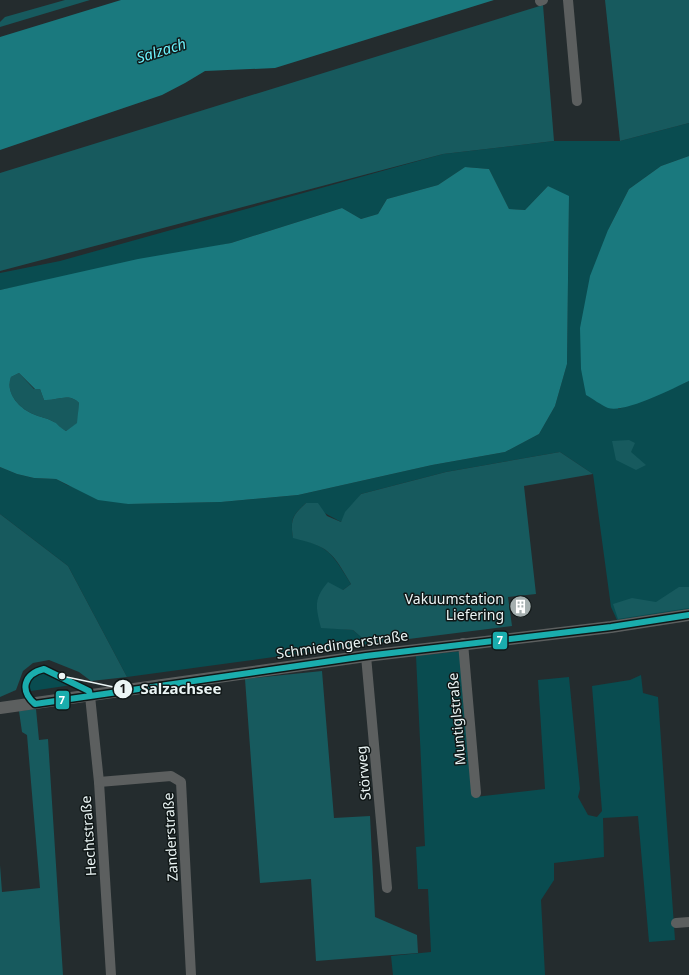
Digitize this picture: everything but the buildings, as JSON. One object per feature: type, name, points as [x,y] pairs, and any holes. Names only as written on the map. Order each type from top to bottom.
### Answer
[{"type":"street","points":[[568,0],[577,101]]},
{"type":"street","name":"Schmiedingerstraße","points":[[0,708],[366,656],[463,643],[611,627],[689,615]]},
{"type":"street","name":"Muntiglstraße","points":[[463,643],[476,793]]},
{"type":"street","name":"Störweg","points":[[366,656],[388,888]]},
{"type":"street","name":"Hechtstraße","points":[[90,696],[98,782],[111,975]]},
{"type":"street","name":"Zanderstraße","points":[[98,782],[171,776],[181,782],[191,975]]},
{"type":"street","points":[[676,923],[689,922]]},
{"type":"shaded area","points":[[65,0],[90,0],[0,27],[0,22],[5,17]]},
{"type":"shaded area","points":[[605,0],[689,0],[689,123],[620,141]]},
{"type":"shaded area","points":[[543,5],[554,141],[443,154],[0,271],[0,173]]},
{"type":"shaded area","points":[[689,123],[689,156],[661,166],[629,189],[608,230],[618,409],[689,381],[689,609],[617,620],[611,607],[593,474],[560,452],[446,472],[361,494],[341,522],[306,503],[295,514],[292,521],[293,537],[315,544],[328,552],[334,558],[351,584],[343,590],[321,627],[353,630],[369,644],[127,677],[68,566],[0,514],[0,467],[17,474],[34,478],[56,479],[67,485],[128,504],[221,502],[298,495],[432,465],[505,452],[539,434],[555,406],[567,364],[569,197],[548,186],[525,210],[509,209],[489,169],[465,167],[438,185],[387,199],[378,214],[361,219],[342,208],[231,243],[0,290],[0,273],[60,261],[443,154],[554,141],[620,141]]},
{"type":"shaded area","points":[[19,373],[34,389],[40,389],[44,400],[67,397],[79,403],[78,423],[66,431],[54,422],[33,414],[18,404],[10,389],[10,383],[11,377]]},
{"type":"shaded area","points":[[629,440],[635,443],[631,452],[646,465],[636,470],[616,460],[612,441]]},
{"type":"shaded area","points":[[560,452],[593,474],[524,486],[536,594],[508,597],[512,626],[369,644],[353,630],[321,628],[317,604],[323,588],[328,582],[343,590],[351,584],[329,552],[315,544],[293,538],[292,522],[295,514],[306,503],[318,503],[327,516],[341,522],[345,512],[361,494],[446,472]]},
{"type":"shaded area","points":[[0,514],[68,566],[127,677],[91,681],[79,672],[49,660],[33,663],[23,671],[16,690],[0,697]]},
{"type":"shaded area","points":[[679,587],[689,587],[689,608],[618,619],[613,604],[632,598],[656,602]]},
{"type":"shaded area","points":[[462,651],[475,797],[545,789],[538,680],[569,677],[580,789],[578,797],[588,815],[597,817],[602,811],[592,686],[630,680],[641,675],[643,693],[658,697],[675,940],[649,942],[638,816],[603,818],[604,857],[554,863],[554,880],[541,900],[545,975],[393,975],[391,956],[431,952],[428,889],[418,889],[416,847],[425,846],[416,656]]},
{"type":"shaded area","points":[[322,671],[334,818],[370,816],[375,917],[417,935],[418,953],[316,961],[311,879],[260,883],[245,679]]},
{"type":"shaded area","points":[[41,672],[72,685],[31,691],[29,686],[31,679]]},
{"type":"shaded area","points":[[36,709],[39,740],[48,739],[63,975],[0,975],[0,865],[2,892],[40,888],[27,735],[22,732],[19,711]]},
{"type":"water","name":"Salzach","points":[[121,0],[494,0],[275,68],[205,71],[162,95],[0,150],[0,37]]},
{"type":"water","points":[[689,156],[689,381],[637,404],[616,409],[608,408],[586,395],[581,369],[580,328],[590,276],[608,230],[629,189],[661,166]]},
{"type":"water","points":[[465,167],[489,169],[509,209],[525,210],[548,186],[569,196],[567,364],[555,406],[539,434],[505,452],[432,465],[298,495],[221,502],[128,504],[98,500],[56,479],[34,478],[17,474],[0,467],[0,290],[138,259],[231,243],[342,208],[361,219],[378,214],[387,199],[438,185]],"holes":[[[19,373],[35,389],[40,389],[44,400],[67,397],[79,403],[77,423],[66,431],[52,421],[33,414],[23,408],[14,399],[10,389],[11,377]]]},
{"type":"transit line","name":"7","points":[[90,696],[89,691],[44,669],[37,671],[28,679],[26,683],[27,693],[35,704],[366,656],[611,627],[689,615]]},
{"type":"place","name":"Vakuumstation Liefering","points":[[520,606]]},
{"type":"place","name":"Salzachsee","points":[[62,676]]}]
